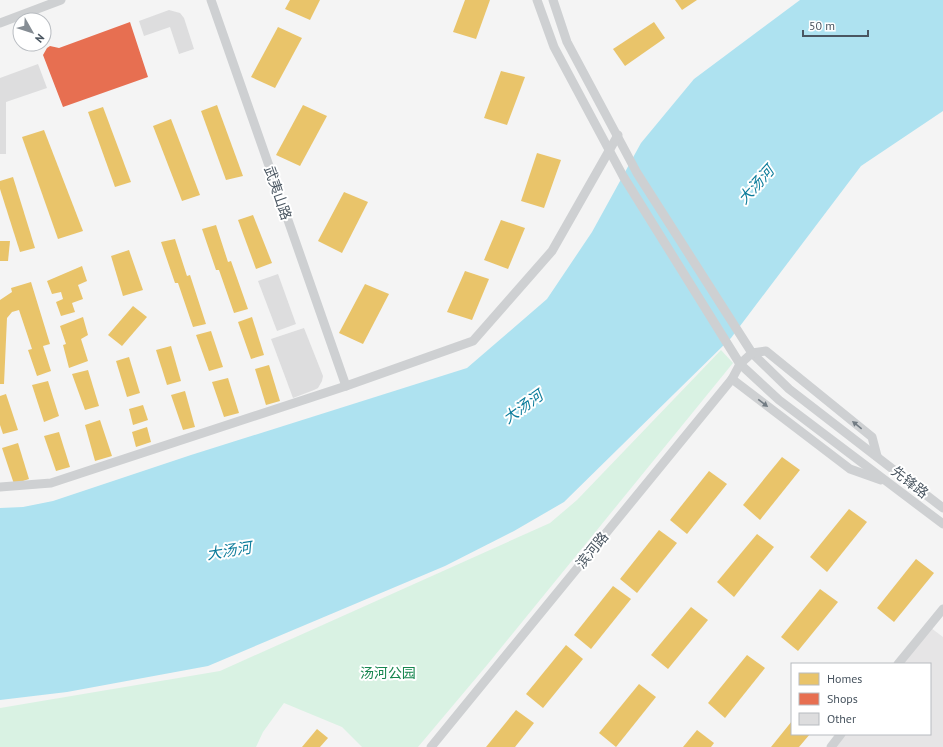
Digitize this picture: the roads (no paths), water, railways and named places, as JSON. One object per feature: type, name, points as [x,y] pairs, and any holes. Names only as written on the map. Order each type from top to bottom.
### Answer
[{"type":"street","points":[[0,23],[61,0]]},
{"type":"street","name":"武夷山路","points":[[211,0],[346,386]]},
{"type":"street","points":[[537,0],[554,48],[623,176],[740,364],[778,400],[892,484],[943,524]]},
{"type":"street","name":"先锋路","points":[[553,0],[567,42],[637,173],[752,353],[789,389],[943,508]]},
{"type":"street","points":[[0,487],[51,483],[346,386],[473,341],[552,251],[618,135]]},
{"type":"street","points":[[752,353],[766,351],[872,437],[877,456]]},
{"type":"street","name":"滨河路","points":[[431,747],[732,379],[740,364],[752,353]]},
{"type":"street","points":[[732,379],[850,469],[892,484]]},
{"type":"street","points":[[899,663],[943,609]]},
{"type":"street","points":[[830,747],[840,735]]},
{"type":"water","name":"大汤河","points":[[800,0],[943,0],[943,111],[861,166],[731,338],[564,502],[514,531],[445,566],[208,666],[67,692],[0,700],[0,508],[23,507],[53,501],[191,455],[467,368],[547,299],[592,232],[641,143],[694,79]]},
{"type":"park label","name":"汤河公园","points":[[388,673]]}]
